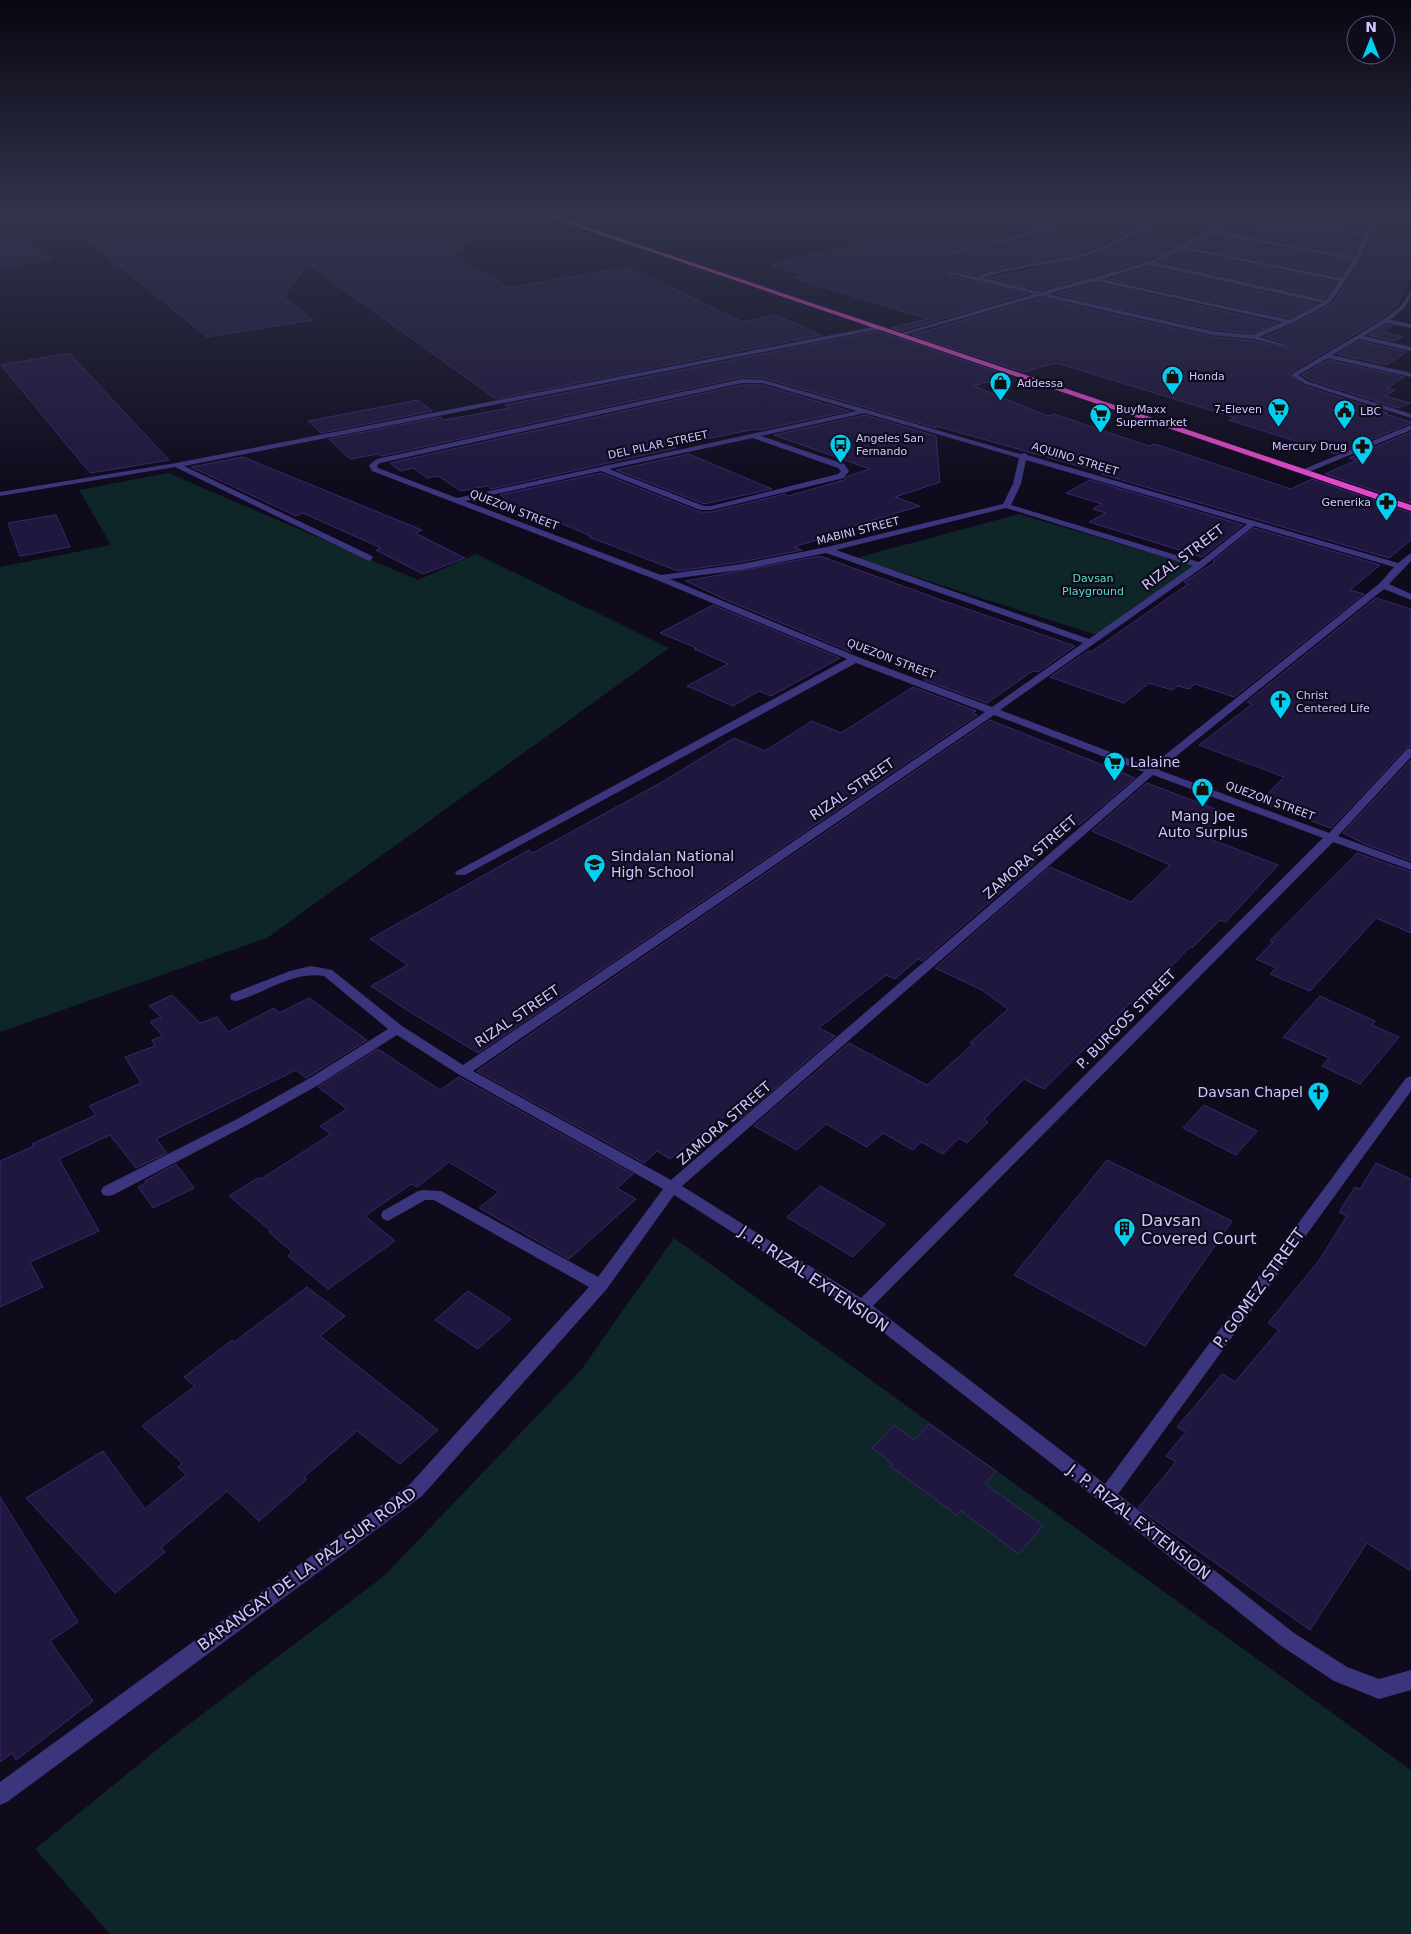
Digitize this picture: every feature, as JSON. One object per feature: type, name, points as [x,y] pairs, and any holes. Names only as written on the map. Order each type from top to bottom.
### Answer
[{"type":"highway","points":[[811,305],[1411,508]]},
{"type":"street","points":[[898,335],[1000,305]]},
{"type":"street","points":[[1092,305],[1212,333],[1253,336],[1284,346]]},
{"type":"street","points":[[1214,305],[1290,322]]},
{"type":"street","points":[[1253,336],[1290,322],[1322,305]]},
{"type":"street","points":[[1404,305],[1385,321],[1294,375],[1307,383],[1411,416]]},
{"type":"street","points":[[1385,321],[1411,326]]},
{"type":"street","points":[[0,494],[176,465],[878,328]]},
{"type":"street","points":[[1358,337],[1411,349]]},
{"type":"street","points":[[1328,356],[1411,374]]},
{"type":"street","name":"AQUINO STREET","points":[[377,461],[742,381],[762,381],[1400,566]]},
{"type":"street","name":"DEL PILAR STREET","points":[[456,501],[864,411]]},
{"type":"street","points":[[1303,470],[1411,427]]},
{"type":"street","points":[[602,469],[703,508],[711,508],[840,476],[845,471],[841,466],[754,436]]},
{"type":"street","points":[[1022,455],[1017,484],[1006,506],[1200,565]]},
{"type":"street","name":"QUEZON STREET","points":[[377,461],[373,465],[374,469],[660,578],[855,658],[1152,772],[1411,867]]},
{"type":"street","points":[[176,465],[369,558]]},
{"type":"street","name":"MABINI STREET","points":[[660,578],[741,567],[827,550],[1006,506]]},
{"type":"street","name":"RIZAL STREET","points":[[463,1071],[993,711],[1200,565],[1252,524]]},
{"type":"street","points":[[827,550],[1091,643]]},
{"type":"street","name":"ZAMORA STREET","points":[[672,1187],[1152,772],[1383,586],[1411,556]]},
{"type":"street","points":[[1383,586],[1411,597]]},
{"type":"street","points":[[460,873],[855,658]]},
{"type":"street","name":"P. BURGOS STREET","points":[[862,1307],[1332,837],[1411,751]]},
{"type":"street","name":"J. P. RIZAL EXTENSION","points":[[236,997],[290,975],[311,970],[328,973],[397,1029],[463,1071],[672,1187],[862,1307],[1287,1639],[1341,1674],[1379,1689],[1411,1680]]},
{"type":"street","points":[[108,1191],[244,1122],[315,1081],[397,1029]]},
{"type":"street","name":"P. GOMEZ STREET","points":[[1106,1496],[1411,1081]]},
{"type":"street","name":"BARANGAY DE LA PAZ SUR ROAD","points":[[0,1794],[416,1490],[600,1286],[672,1187]]},
{"type":"street","points":[[388,1215],[423,1194],[436,1195],[600,1286]]},
{"type":"green space","points":[[168,473],[418,580],[476,554],[669,648],[267,938],[0,1032],[0,567],[111,545],[79,490]]},
{"type":"green space","name":"Davsan Playground","points":[[1019,514],[1198,567],[1100,636],[856,558]]},
{"type":"green space","points":[[674,1238],[1411,1770],[1411,1934],[110,1934],[35,1849],[175,1735],[384,1576],[581,1370]]},
{"type":"building","points":[[168,305],[294,305],[313,320],[207,337]]},
{"type":"building","points":[[365,305],[708,305],[743,322],[776,315],[821,335],[496,399]]},
{"type":"building","points":[[883,305],[989,305],[901,331],[891,328],[928,319]]},
{"type":"building","points":[[1016,305],[1073,305],[1212,337],[1253,341],[1287,348],[1287,343],[1265,337],[1293,325],[1330,305],[1397,305],[1382,318],[1291,372],[1290,376],[1304,386],[1388,413],[1385,414],[1411,423],[1336,454],[1229,420],[1236,418],[1056,363],[1023,372],[912,335]]},
{"type":"building","points":[[1106,305],[1197,305],[1277,323],[1252,333],[1212,329]]},
{"type":"building","points":[[1230,305],[1314,305],[1289,318]]},
{"type":"building","points":[[1386,325],[1393,326],[1383,332],[1403,337],[1394,341],[1369,335]]},
{"type":"building","points":[[878,331],[1010,376],[974,386],[1048,416],[1054,414],[1149,446],[1155,444],[1291,489],[1312,479],[1411,513],[1411,540],[1389,558],[1101,474],[1104,473],[936,426],[936,428],[764,378],[742,377],[382,456],[378,454],[350,459],[329,439],[440,417],[444,420],[509,408],[505,405]]},
{"type":"building","points":[[1359,341],[1407,352],[1386,365],[1337,354]]},
{"type":"building","points":[[69,353],[169,460],[90,473],[1,365]]},
{"type":"building","points":[[1328,360],[1404,377],[1387,388],[1395,390],[1385,396],[1410,403],[1398,408],[1310,380],[1302,375]]},
{"type":"building","points":[[742,385],[762,385],[849,411],[671,446],[676,448],[491,489],[487,486],[461,491],[438,476],[427,478],[413,468],[400,471],[390,463]]},
{"type":"building","points":[[418,400],[432,411],[321,433],[308,421]]},
{"type":"building","points":[[865,415],[936,436],[940,482],[895,497],[920,506],[820,536],[823,538],[794,547],[802,550],[741,562],[678,571],[589,537],[591,536],[529,510],[523,512],[500,495],[601,473],[700,512],[711,512],[785,494],[788,496],[844,480],[848,476],[870,469],[774,435]]},
{"type":"building","points":[[1411,432],[1411,503],[1325,474],[1357,460],[1349,458]]},
{"type":"building","points":[[689,454],[772,489],[704,504],[616,470]]},
{"type":"building","points":[[243,457],[422,530],[415,533],[465,558],[423,574],[376,550],[381,548],[303,513],[296,516],[191,467]]},
{"type":"building","points":[[1090,480],[1243,525],[1202,557],[1089,522],[1106,513],[1093,509],[1102,504],[1066,493]]},
{"type":"building","points":[[56,515],[70,547],[20,556],[8,523]]},
{"type":"building","points":[[1254,528],[1380,565],[1350,590],[1364,594],[1234,697],[1195,684],[1189,689],[1178,686],[1172,690],[1149,683],[1124,703],[1050,677],[1088,651],[1091,652],[1188,584],[1184,582],[1215,562],[1213,561]]},
{"type":"building","points":[[820,556],[1075,646],[1038,672],[1033,671],[987,703],[924,680],[933,673],[862,645],[851,652],[724,599],[686,581]]},
{"type":"building","points":[[1376,598],[1411,609],[1411,746],[1406,748],[1331,828],[1259,802],[1284,777],[1199,745],[1252,704],[1247,702]]},
{"type":"building","points":[[713,605],[840,658],[771,696],[759,691],[733,706],[687,686],[728,664],[694,649],[697,648],[660,633]]},
{"type":"building","name":"Sindalan National High School","points":[[913,687],[976,711],[972,713],[977,715],[478,1053],[371,986],[408,965],[370,939],[529,850],[533,853],[662,782],[734,738],[765,751],[812,721],[841,733]]},
{"type":"building","points":[[990,720],[1135,778],[1034,860],[1037,861],[922,961],[918,959],[895,979],[886,975],[819,1028],[835,1036],[741,1118],[730,1111],[670,1159],[657,1151],[644,1163],[477,1071]]},
{"type":"building","points":[[1411,760],[1411,861],[1365,844],[1343,833]]},
{"type":"building","points":[[1147,783],[1228,814],[1202,836],[1278,865],[1226,922],[1220,920],[1192,948],[1190,947],[1134,1005],[1130,1003],[1044,1089],[1024,1079],[984,1119],[988,1122],[967,1143],[959,1138],[943,1154],[921,1142],[913,1150],[883,1133],[867,1147],[826,1124],[797,1150],[754,1126],[849,1043],[927,1085],[973,1044],[970,1043],[1008,1009],[982,990],[935,968],[1050,867],[1131,902],[1170,865],[1092,831]]},
{"type":"building","points":[[1357,853],[1411,872],[1411,933],[1376,918],[1310,991],[1270,974],[1276,968],[1256,959],[1273,942],[1270,941]]},
{"type":"building","points":[[172,995],[200,1023],[217,1017],[228,1032],[274,1008],[279,1013],[309,998],[367,1040],[306,1078],[296,1070],[156,1139],[167,1153],[136,1168],[110,1135],[59,1159],[99,1231],[30,1262],[43,1287],[0,1307],[0,1161],[34,1146],[32,1144],[96,1115],[89,1106],[141,1083],[125,1057],[155,1046],[152,1040],[163,1036],[150,1022],[161,1017],[149,1006]]},
{"type":"building","points":[[1320,996],[1375,1021],[1372,1025],[1399,1037],[1360,1084],[1322,1066],[1329,1058],[1283,1037]]},
{"type":"building","points":[[378,1049],[440,1090],[459,1077],[633,1174],[617,1188],[636,1199],[569,1259],[479,1208],[499,1192],[449,1162],[417,1187],[411,1184],[365,1216],[395,1241],[328,1289],[288,1256],[292,1252],[269,1232],[271,1231],[229,1196],[258,1178],[261,1179],[331,1134],[320,1126],[347,1109],[318,1087]]},
{"type":"building","points":[[1204,1105],[1257,1131],[1236,1155],[1183,1128]]},
{"type":"building","name":"Davsan Covered Court","points":[[1107,1160],[1232,1221],[1145,1346],[1014,1275]]},
{"type":"building","points":[[1376,1163],[1411,1179],[1411,1571],[1367,1543],[1310,1630],[1138,1508],[1176,1462],[1166,1456],[1186,1432],[1177,1427],[1222,1374],[1235,1382],[1279,1330],[1268,1323],[1318,1262],[1347,1216],[1339,1212],[1355,1187],[1360,1189]]},
{"type":"building","points":[[176,1164],[194,1188],[153,1208],[138,1187],[146,1183],[145,1181]]},
{"type":"building","points":[[820,1186],[885,1224],[853,1257],[787,1217]]},
{"type":"building","points":[[307,1287],[345,1316],[320,1336],[438,1430],[400,1464],[357,1431],[304,1477],[307,1479],[259,1521],[227,1491],[161,1548],[165,1552],[115,1593],[26,1498],[103,1451],[145,1509],[186,1475],[178,1467],[182,1463],[142,1426],[195,1386],[184,1377],[232,1340],[234,1342]]},
{"type":"building","points":[[468,1291],[511,1319],[478,1349],[435,1320]]},
{"type":"building","points":[[929,1424],[996,1471],[985,1484],[1043,1525],[1019,1554],[961,1511],[957,1515],[890,1466],[892,1463],[872,1448],[894,1425],[914,1440]]},
{"type":"building","points":[[0,1497],[78,1622],[50,1641],[93,1701],[16,1760],[12,1753],[0,1762]]},
{"type":"place","name":"Honda","points":[[1173,395]]},
{"type":"place","name":"Addessa","points":[[1001,402]]},
{"type":"place","name":"7-Eleven","points":[[1278,428]]},
{"type":"place","name":"LBC","points":[[1344,430]]},
{"type":"place","name":"BuyMaxx Supermarket","points":[[1100,434]]},
{"type":"place","name":"Angeles San Fernando","points":[[840,463]]},
{"type":"place","name":"Mercury Drug","points":[[1363,465]]},
{"type":"place","name":"Generika","points":[[1387,521]]},
{"type":"place","name":"Christ Centered Life","points":[[1280,720]]},
{"type":"place","name":"Lalaine","points":[[1114,781]]},
{"type":"place","name":"Mang Joe Auto Surplus","points":[[1203,807]]},
{"type":"place","name":"Sindalan National High School","points":[[595,883]]},
{"type":"place","name":"Davsan Chapel","points":[[1319,1111]]},
{"type":"place","name":"Davsan Covered Court","points":[[1125,1248]]}]
